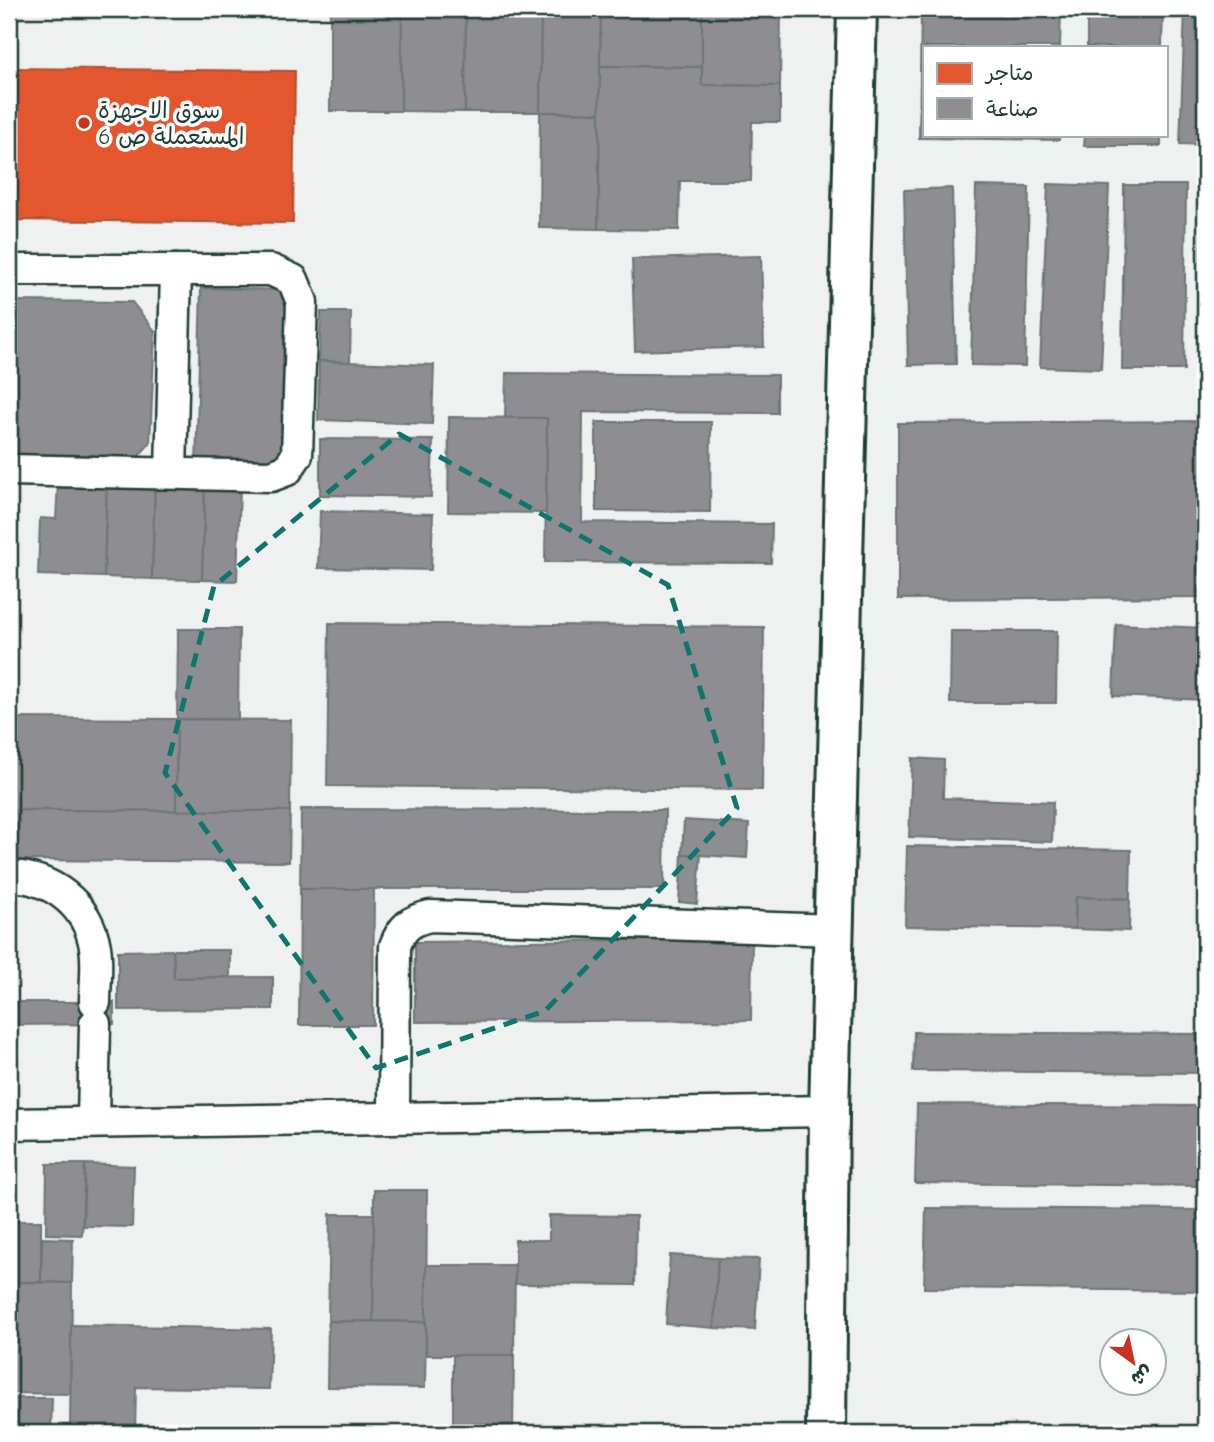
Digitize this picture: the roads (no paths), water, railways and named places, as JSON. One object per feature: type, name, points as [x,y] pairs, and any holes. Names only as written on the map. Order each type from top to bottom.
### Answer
[{"type":"street","points":[[826,1433],[830,1111],[857,9]]},
{"type":"lane","points":[[9,270],[271,270],[293,280],[302,302],[297,455],[288,470],[271,476],[9,470]]},
{"type":"lane","points":[[172,473],[176,270]]},
{"type":"lane","points":[[9,876],[40,881],[61,891],[78,907],[90,927],[96,948],[93,1122]]},
{"type":"lane","points":[[394,1117],[395,946],[407,925],[418,919],[443,916],[835,930]]},
{"type":"lane","points":[[9,1124],[830,1111]]},
{"type":"place","name":"سوق الاجهزة المستعملة ص 6","points":[[84,123]]}]
